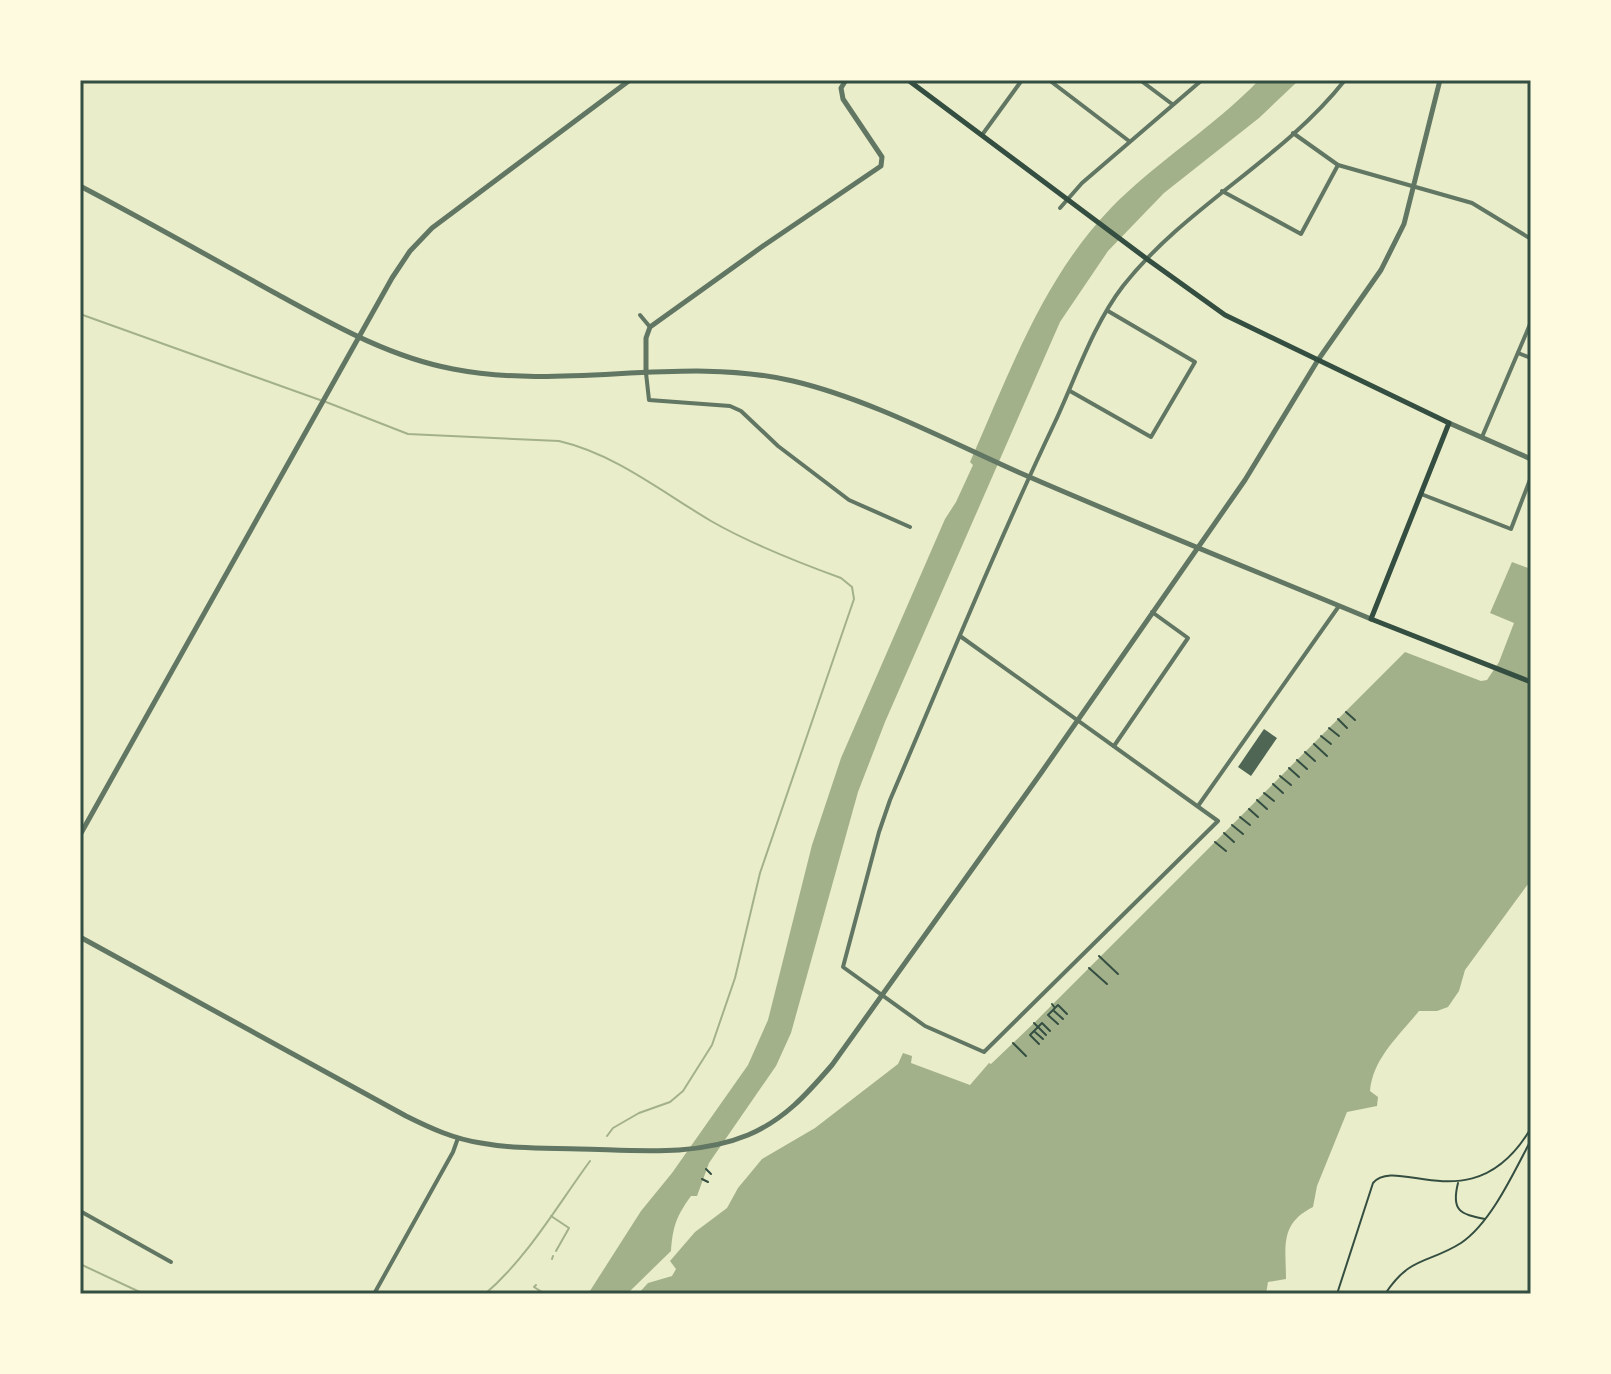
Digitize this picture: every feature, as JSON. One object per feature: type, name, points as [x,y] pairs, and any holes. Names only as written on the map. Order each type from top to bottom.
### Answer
[{"type":"main road","points":[[908,80],[1225,315],[1449,423],[1371,619],[1531,682]]},
{"type":"street","points":[[80,835],[316,412],[410,251],[432,228],[630,80]]},
{"type":"street","points":[[846,80],[841,88],[843,99],[882,157],[881,166],[650,327],[646,338],[649,400],[730,406],[741,411],[778,446],[849,500],[910,527]]},
{"type":"street","points":[[982,135],[1022,80]]},
{"type":"street","points":[[1049,80],[1129,141]]},
{"type":"street","points":[[1140,80],[1172,104]]},
{"type":"street","points":[[1060,208],[1129,141],[1202,80]]},
{"type":"street","points":[[960,636],[1218,821],[984,1052],[925,1026],[843,967],[882,821],[960,636],[1029,477],[1108,311],[1122,288],[1167,237],[1293,133],[1332,97],[1345,80]]},
{"type":"street","points":[[80,937],[406,1116],[458,1138],[502,1146],[674,1150],[716,1145],[740,1138],[786,1113],[832,1065],[1078,720],[1245,480],[1318,360],[1394,247],[1404,224],[1440,80]]},
{"type":"street","points":[[1293,133],[1338,165],[1472,203],[1531,239]]},
{"type":"street","points":[[1222,191],[1301,234],[1338,165]]},
{"type":"street","points":[[80,186],[359,337],[414,359],[453,369],[540,377],[710,371],[793,381],[832,392],[1371,619]]},
{"type":"street","points":[[1069,391],[1151,437],[1195,362],[1108,311]]},
{"type":"street","points":[[640,315],[650,327]]},
{"type":"street","points":[[1481,440],[1531,322]]},
{"type":"street","points":[[1518,353],[1531,358]]},
{"type":"street","points":[[1449,423],[1481,440],[1531,459]]},
{"type":"street","points":[[1421,494],[1511,529],[1531,477]]},
{"type":"street","points":[[1198,806],[1339,606]]},
{"type":"street","points":[[1114,746],[1188,638],[1152,612]]},
{"type":"street","points":[[374,1294],[458,1138]]},
{"type":"street","points":[[80,1211],[171,1262]]},
{"type":"path","points":[[1346,712],[1355,720]]},
{"type":"path","points":[[1338,719],[1347,728]]},
{"type":"path","points":[[1329,728],[1339,736]]},
{"type":"path","points":[[1321,736],[1331,744]]},
{"type":"path","points":[[1314,744],[1327,756]]},
{"type":"path","points":[[1305,752],[1315,761]]},
{"type":"path","points":[[1297,760],[1307,769]]},
{"type":"path","points":[[1289,768],[1299,777]]},
{"type":"path","points":[[1280,776],[1291,785]]},
{"type":"path","points":[[1273,784],[1283,793]]},
{"type":"path","points":[[1264,793],[1274,801]]},
{"type":"path","points":[[1257,800],[1267,809]]},
{"type":"path","points":[[1249,809],[1258,817]]},
{"type":"path","points":[[1240,817],[1250,825]]},
{"type":"path","points":[[1232,825],[1243,834]]},
{"type":"path","points":[[1224,833],[1234,842]]},
{"type":"path","points":[[1215,842],[1226,851]]},
{"type":"path","points":[[1099,956],[1118,974]]},
{"type":"path","points":[[1089,968],[1107,984]]},
{"type":"path","points":[[1052,1004],[1063,1019]]},
{"type":"path","points":[[1058,1024],[1048,1015],[1058,1005],[1067,1014]]},
{"type":"path","points":[[1034,1023],[1046,1035]]},
{"type":"path","points":[[1039,1044],[1030,1035],[1042,1023],[1050,1031]]},
{"type":"path","points":[[1034,1031],[1043,1039]]},
{"type":"path","points":[[1013,1043],[1026,1056]]},
{"type":"path","points":[[1337,1294],[1373,1183],[1378,1177],[1389,1174],[1430,1182],[1459,1182],[1482,1177],[1518,1150],[1531,1128]]},
{"type":"path","points":[[1385,1294],[1408,1267],[1459,1244],[1485,1219],[1531,1140]]},
{"type":"path","points":[[706,1169],[711,1174]]},
{"type":"path","points":[[702,1179],[708,1182]]},
{"type":"path","points":[[1459,1182],[1455,1199],[1458,1209],[1465,1215],[1485,1219]]},
{"type":"shaded area","points":[[1259,80],[1299,80],[1259,118],[1164,193],[1108,251],[1060,322],[885,722],[858,792],[791,1033],[776,1066],[709,1163],[697,1196],[691,1196],[682,1210],[674,1228],[671,1251],[627,1294],[588,1294],[641,1211],[672,1173],[748,1065],[768,1020],[812,845],[841,758],[945,519],[973,465],[970,462],[1014,361],[1047,296],[1087,235],[1111,208]]},
{"type":"shaded area","points":[[1512,562],[1531,569],[1531,880],[1465,970],[1459,991],[1448,1007],[1437,1011],[1419,1011],[1388,1048],[1372,1079],[1370,1091],[1378,1097],[1377,1106],[1347,1112],[1317,1186],[1313,1207],[1294,1221],[1287,1237],[1286,1279],[1268,1282],[1266,1294],[638,1294],[648,1283],[672,1276],[676,1269],[670,1261],[695,1232],[727,1208],[738,1188],[762,1159],[815,1128],[898,1064],[903,1053],[912,1056],[911,1063],[970,1085],[1405,652],[1481,681],[1487,680],[1499,662],[1514,623],[1490,613]]},
{"type":"building","points":[[1264,729],[1277,738],[1251,776],[1238,767]]},
{"type":"waterway","points":[[80,314],[320,400]]},
{"type":"waterway","points":[[326,402],[408,434],[559,441],[580,447],[619,464],[726,529],[841,578],[852,587],[854,599],[760,873],[735,978],[712,1045],[683,1091],[670,1102],[639,1113],[613,1128],[607,1136]]},
{"type":"waterway","points":[[485,1294],[528,1248],[590,1161]]},
{"type":"waterway","points":[[551,1216],[569,1228],[556,1251]]},
{"type":"waterway","points":[[80,1264],[144,1294]]},
{"type":"waterway","points":[[536,1285],[534,1287],[545,1294]]}]
